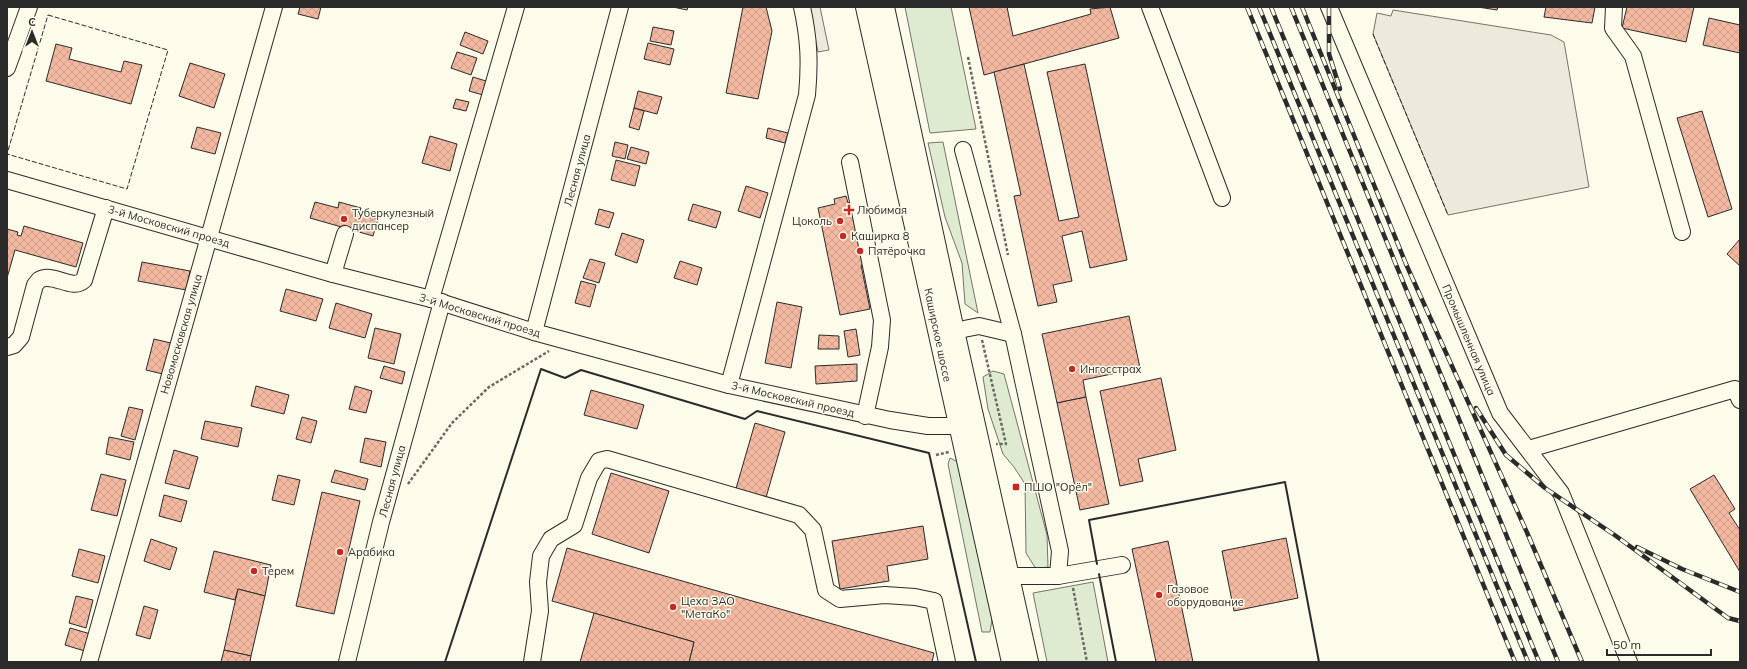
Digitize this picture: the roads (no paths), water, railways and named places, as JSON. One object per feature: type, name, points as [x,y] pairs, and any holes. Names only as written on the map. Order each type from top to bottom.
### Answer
[{"type":"main road","name":"Каширское шоссе","points":[[866,7],[1012,662]]},
{"type":"main road","name":"Каширское шоссе","points":[[884,7],[954,332],[1010,576],[1028,662]]},
{"type":"street","points":[[7,68],[29,7]]},
{"type":"street","name":"Новомосковская улица","points":[[89,662],[274,7]]},
{"type":"street","name":"Лесная улица","points":[[347,662],[436,301],[516,7]]},
{"type":"street","name":"Лесная улица","points":[[534,332],[620,7]]},
{"type":"street","points":[[729,385],[807,95],[810,64],[808,37],[802,7]]},
{"type":"street","points":[[1150,7],[1222,198]]},
{"type":"street","name":"Промышленная улица","points":[[1329,7],[1500,413],[1561,493],[1629,662]]},
{"type":"street","points":[[1614,7],[1613,28],[1633,56],[1682,232]]},
{"type":"street","points":[[963,150],[1013,334],[1060,551],[1058,576]]},
{"type":"street","points":[[850,162],[882,320],[880,347],[865,416]]},
{"type":"street","name":"3-й Московский проезд","points":[[7,180],[333,274],[436,301],[534,332],[729,385],[865,416],[928,426],[959,426]]},
{"type":"street","points":[[7,347],[14,345],[21,337],[35,285],[39,280],[48,277],[75,284],[84,280],[106,208]]},
{"type":"street","points":[[333,274],[345,234]]},
{"type":"street","points":[[954,332],[979,326],[1013,334]]},
{"type":"street","points":[[1528,449],[1738,392]]},
{"type":"street","points":[[532,662],[540,611],[538,582],[541,556],[551,539],[574,525],[589,478],[599,461],[607,459],[799,515],[813,530],[826,590],[840,599],[886,595],[915,597],[934,601],[947,662]]},
{"type":"street","points":[[1010,576],[1058,576],[1122,565]]},
{"type":"railway","points":[[1247,7],[1515,662]]},
{"type":"railway","points":[[1259,7],[1528,662]]},
{"type":"railway","points":[[1271,7],[1539,662]]},
{"type":"railway","points":[[1291,7],[1558,662]]},
{"type":"railway","points":[[1302,7],[1406,264],[1529,537],[1582,662]]},
{"type":"railway","points":[[1329,7],[1329,54],[1340,89]]},
{"type":"railway","points":[[1476,408],[1506,455],[1545,488],[1616,536],[1728,618],[1740,621]]},
{"type":"railway","points":[[1637,547],[1682,569],[1740,592]]},
{"type":"place","name":"Любимая","points":[[849,210]]},
{"type":"place","name":"Туберкулезный диспансер","points":[[344,219]]},
{"type":"place","name":"Цоколь","points":[[840,221]]},
{"type":"place","name":"Каширка 8","points":[[843,236]]},
{"type":"place","name":"Пятёрочка","points":[[860,251]]},
{"type":"place","name":"Ингосстрах","points":[[1072,369]]},
{"type":"place","name":"ПШО \"Орёл\"","points":[[1016,487]]},
{"type":"place","name":"Арабика","points":[[340,552]]},
{"type":"place","name":"Терем","points":[[254,571]]},
{"type":"place","name":"Газовое оборудование","points":[[1159,595]]},
{"type":"place","name":"Цеха ЗАО \"МетаКо\"","points":[[673,607]]}]
